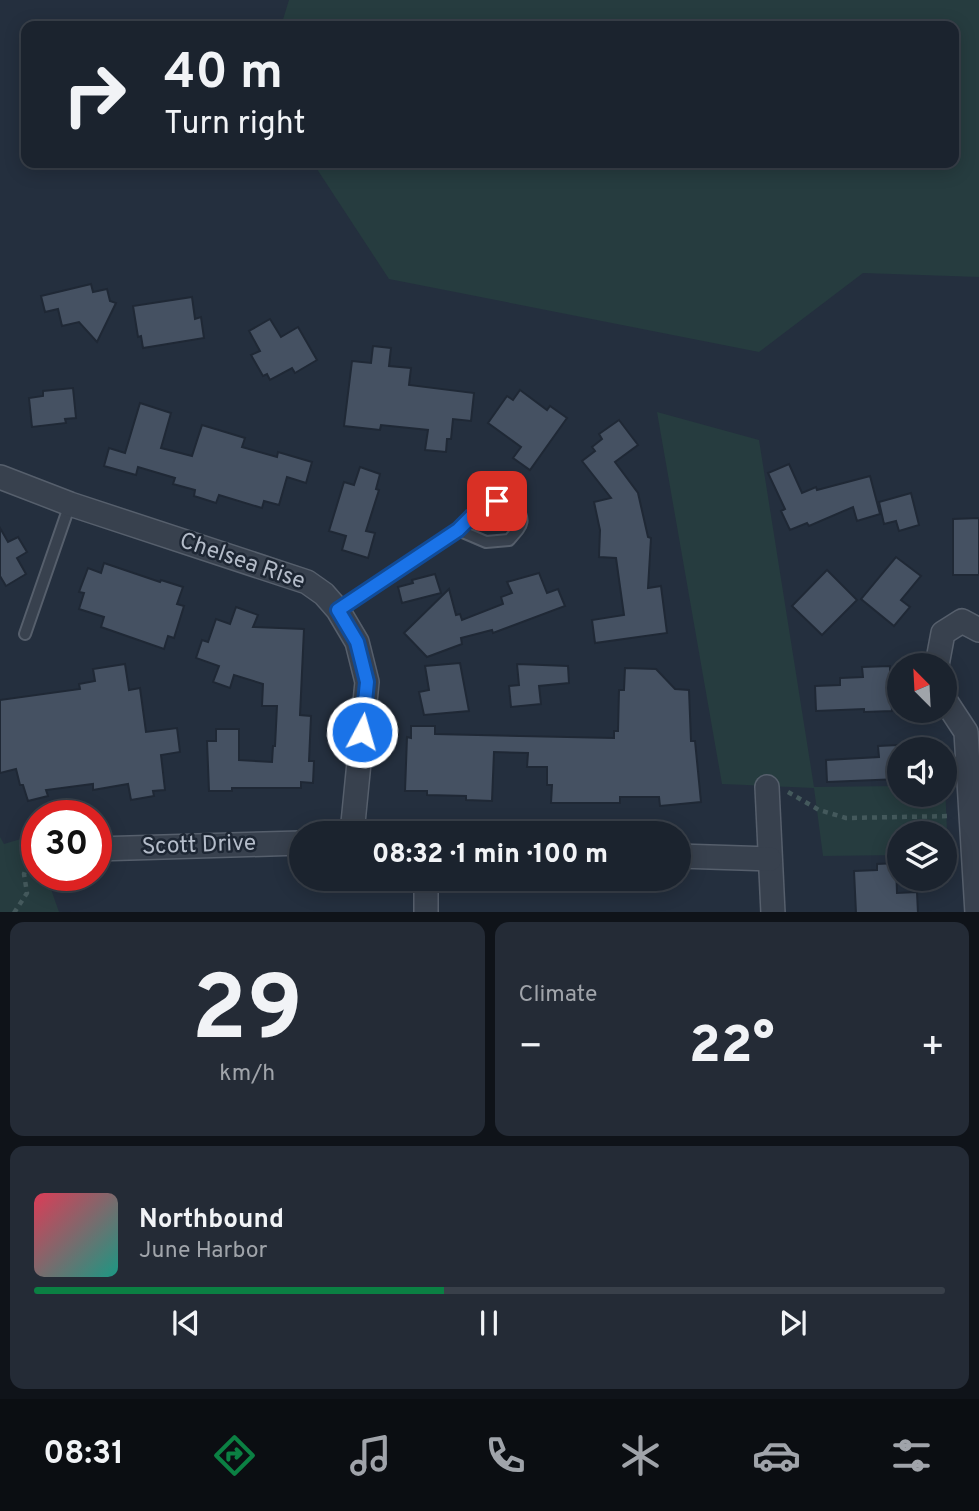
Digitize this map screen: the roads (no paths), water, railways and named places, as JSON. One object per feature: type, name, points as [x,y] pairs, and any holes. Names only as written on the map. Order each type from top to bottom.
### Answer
[{"type":"street","name":"Chelsea Rise","points":[[0,477],[70,504],[307,582],[324,594],[338,610],[357,642],[367,682],[353,821]]},
{"type":"street","points":[[939,653],[943,633],[961,621],[979,630]]},
{"type":"street","points":[[957,711],[973,725],[970,816],[977,912]]},
{"type":"street","points":[[767,787],[773,912]]},
{"type":"street","name":"Scott Drive","points":[[112,849],[289,843]]},
{"type":"street","points":[[691,856],[770,859]]},
{"type":"street","points":[[426,891],[426,912]]},
{"type":"lane","points":[[338,610],[497,501],[515,502],[523,519],[522,525],[509,540],[486,542],[458,530]]},
{"type":"lane","points":[[25,634],[70,504]]}]
